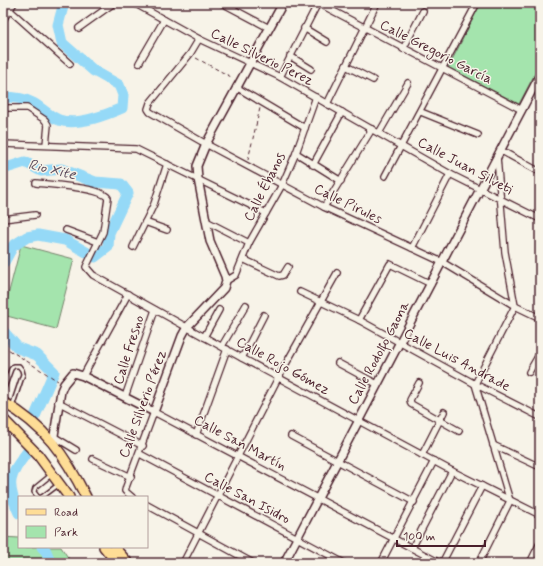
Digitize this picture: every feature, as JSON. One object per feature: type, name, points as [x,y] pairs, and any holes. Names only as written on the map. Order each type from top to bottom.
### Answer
[{"type":"main road","points":[[3,402],[12,407],[53,439],[86,496]]},
{"type":"main road","points":[[4,421],[25,440],[60,483],[68,496]]},
{"type":"main road","points":[[105,548],[117,563]]},
{"type":"main road","points":[[115,548],[128,563]]},
{"type":"street","points":[[3,20],[14,3]]},
{"type":"street","points":[[79,28],[114,3]]},
{"type":"street","name":"Calle Silverio Perez","points":[[134,3],[199,39],[280,77],[380,133]]},
{"type":"street","points":[[222,3],[269,28]]},
{"type":"street","points":[[226,281],[210,241],[198,179],[197,166],[206,144],[282,3]]},
{"type":"street","points":[[280,77],[318,3]]},
{"type":"street","name":"Calle Gregorio García","points":[[318,3],[403,49],[443,68],[522,110]]},
{"type":"street","points":[[327,104],[377,3]]},
{"type":"street","points":[[385,176],[421,112],[477,3]]},
{"type":"street","points":[[3,4],[70,64]]},
{"type":"street","points":[[403,49],[423,11]]},
{"type":"street","points":[[139,63],[164,20]]},
{"type":"street","points":[[304,28],[327,42]]},
{"type":"street","points":[[190,54],[199,39]]},
{"type":"street","name":"Calle Pirules","points":[[190,54],[150,103],[148,109],[150,112],[206,144],[324,207],[442,262],[515,306],[540,318]]},
{"type":"street","points":[[290,56],[312,69]]},
{"type":"street","points":[[346,66],[373,80]]},
{"type":"street","name":"Calle Rodolfo Gaona","points":[[284,563],[398,342],[431,284],[480,187],[540,75]]},
{"type":"street","points":[[380,133],[408,83]]},
{"type":"street","points":[[238,84],[262,102],[305,128]]},
{"type":"street","name":"Calle Ébanos","points":[[226,281],[236,275],[249,243],[282,184],[296,153],[316,97]]},
{"type":"street","points":[[3,108],[27,108],[45,120],[48,125],[46,145]]},
{"type":"street","points":[[313,165],[342,112]]},
{"type":"street","points":[[421,112],[478,136]]},
{"type":"street","points":[[324,207],[372,129]]},
{"type":"street","name":"Calle Juan Silveti","points":[[380,133],[450,174],[480,187],[540,218]]},
{"type":"street","points":[[3,144],[130,147],[142,151],[266,213]]},
{"type":"street","points":[[296,153],[313,165],[341,181]]},
{"type":"street","points":[[479,563],[510,501],[475,384],[515,306],[505,252],[499,197],[498,153],[539,170]]},
{"type":"street","points":[[133,247],[154,204],[167,164]]},
{"type":"street","points":[[412,248],[450,174]]},
{"type":"street","name":"Calle Rojo Gómez","points":[[36,183],[80,188],[107,196],[108,201],[105,219],[98,242],[86,267],[88,271],[154,310],[278,378],[452,471],[540,515]]},
{"type":"street","points":[[3,219],[35,215]]},
{"type":"street","points":[[206,221],[249,243]]},
{"type":"street","points":[[145,222],[167,230]]},
{"type":"street","points":[[66,230],[98,242]]},
{"type":"street","points":[[243,260],[279,276],[283,275],[288,267]]},
{"type":"street","points":[[359,320],[388,267],[392,264],[431,284]]},
{"type":"street","points":[[183,563],[278,378],[337,273]]},
{"type":"street","name":"Calle Silverio Pérez","points":[[131,496],[125,491],[143,446],[182,336],[187,327],[220,293],[226,281]]},
{"type":"street","name":"Calle Luis Andrade","points":[[300,292],[322,301],[359,320],[475,384],[540,417]]},
{"type":"street","points":[[83,376],[128,294]]},
{"type":"street","points":[[222,346],[246,305]]},
{"type":"street","name":"Calle Fresno","points":[[125,397],[154,310]]},
{"type":"street","points":[[204,337],[219,310]]},
{"type":"street","points":[[242,358],[264,315]]},
{"type":"street","points":[[196,435],[227,350]]},
{"type":"street","points":[[529,372],[540,353]]},
{"type":"street","points":[[338,364],[377,384]]},
{"type":"street","name":"Calle San Martín","points":[[58,402],[64,384],[72,373],[83,376],[441,563]]},
{"type":"street","points":[[419,383],[410,400],[411,404],[459,431]]},
{"type":"street","points":[[76,450],[53,439],[58,402],[143,446]]},
{"type":"street","points":[[422,455],[444,412]]},
{"type":"street","points":[[290,436],[414,502]]},
{"type":"street","points":[[493,445],[540,467]]},
{"type":"street","name":"Calle San Isidro","points":[[140,454],[344,563]]},
{"type":"street","points":[[93,459],[131,477]]},
{"type":"street","points":[[381,563],[434,461]]},
{"type":"street","points":[[412,548],[452,471]]},
{"type":"street","points":[[441,563],[482,486]]},
{"type":"street","points":[[148,506],[252,563]]},
{"type":"street","points":[[530,563],[540,543]]},
{"type":"street","points":[[423,563],[427,556]]},
{"type":"lane","points":[[3,391],[11,369],[14,366],[19,366],[23,374],[12,407]]},
{"type":"lane","points":[[37,496],[34,492],[35,488],[53,474]]},
{"type":"lane","points":[[43,496],[60,483]]},
{"type":"path","points":[[190,54],[238,84]]},
{"type":"path","points":[[246,165],[262,102]]},
{"type":"path","points":[[3,346],[59,382]]},
{"type":"green space","points":[[481,3],[540,3],[540,64],[519,104],[448,68]]},
{"type":"green space","points":[[21,245],[74,259],[56,329],[3,315]]},
{"type":"green space","points":[[3,537],[18,538],[18,548],[62,548],[71,562],[3,563]]},
{"type":"waterway","name":"Rio Xite","points":[[3,97],[18,98],[30,101],[59,120],[74,122],[91,119],[122,108],[123,95],[119,85],[94,71],[62,43],[58,25],[64,3]]},
{"type":"waterway","name":"Rio Xite","points":[[3,169],[25,162],[41,171],[61,169],[95,182],[121,184],[128,193],[109,233],[108,247],[95,257],[65,240],[38,235],[27,237],[13,246],[3,264]]},
{"type":"waterway","name":"Rio Xite","points":[[3,331],[18,348],[37,355],[54,372],[35,416]]},
{"type":"waterway","name":"Rio Xite","points":[[18,510],[12,494],[11,480],[13,473],[28,451]]},
{"type":"waterway","name":"Rio Xite","points":[[43,548],[46,551],[51,563]]}]
